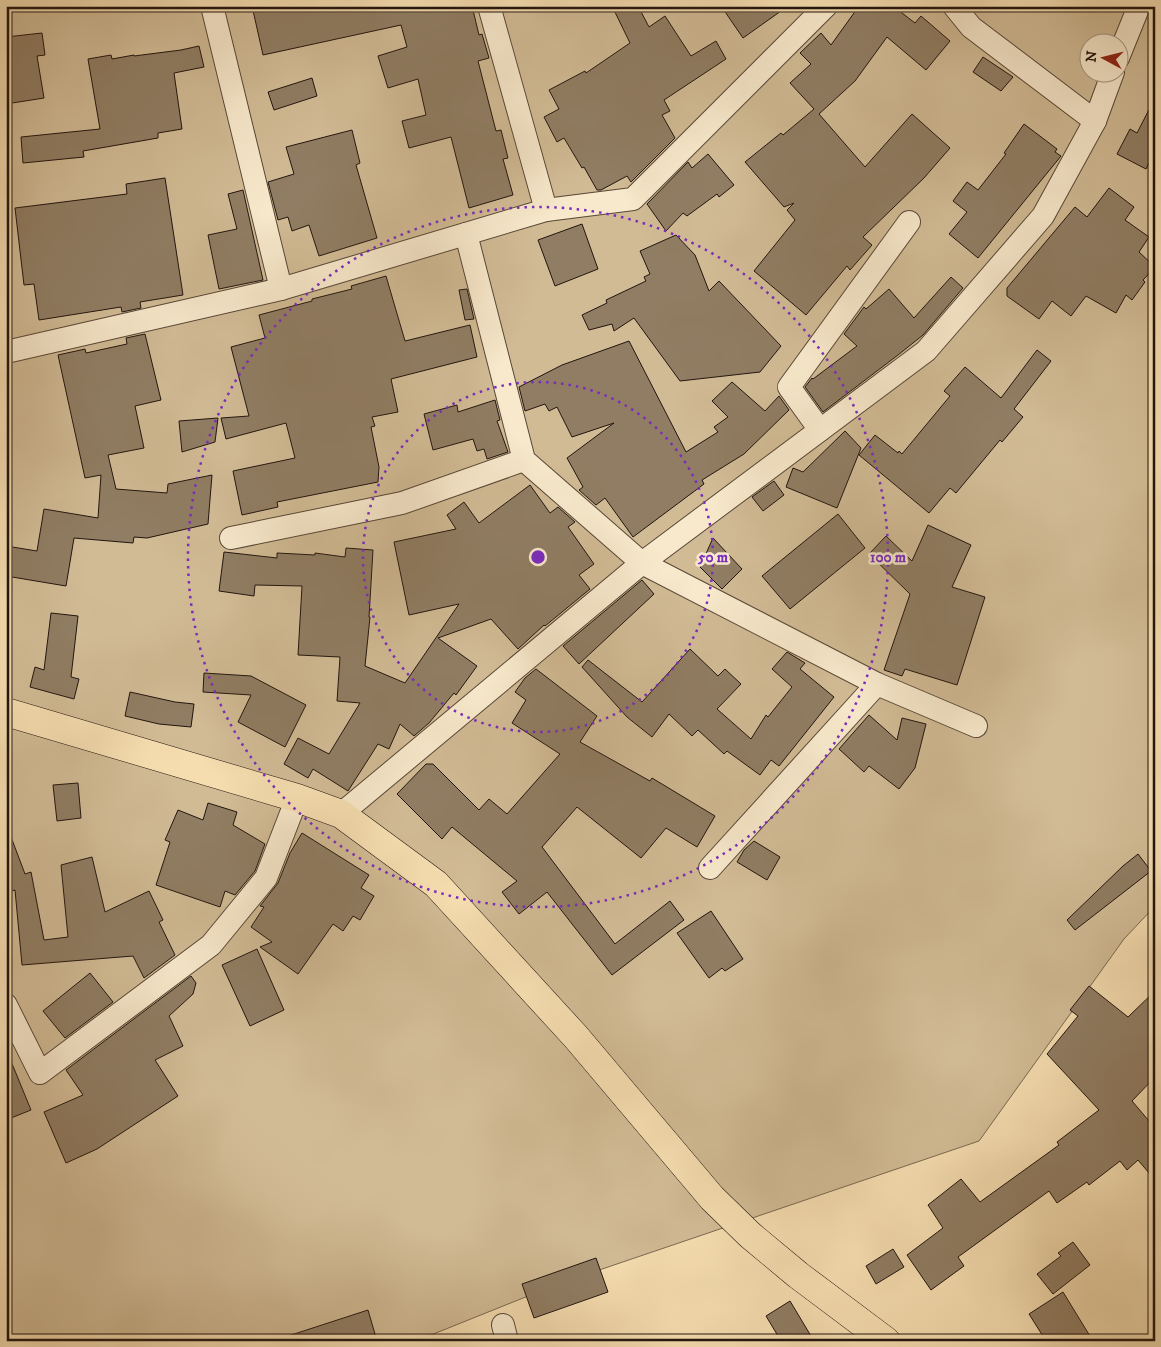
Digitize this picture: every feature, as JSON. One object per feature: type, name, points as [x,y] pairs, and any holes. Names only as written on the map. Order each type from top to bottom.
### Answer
[{"type":"main road","points":[[6,712],[297,798],[341,814],[436,884],[576,1037],[712,1198],[750,1235],[798,1275],[886,1341]]},
{"type":"street","points":[[212,6],[281,288]]},
{"type":"street","points":[[488,6],[546,210]]},
{"type":"street","points":[[7,349],[281,288],[546,210],[633,199],[826,6]]},
{"type":"street","points":[[954,6],[971,27],[1094,121]]},
{"type":"street","points":[[1128,32],[1138,6]]},
{"type":"street","points":[[341,814],[642,563],[926,351],[1044,216],[1094,121],[1109,82]]},
{"type":"street","points":[[820,430],[789,387],[909,222]]},
{"type":"street","points":[[466,234],[524,460],[642,563],[877,684],[976,726]]},
{"type":"street","points":[[231,538],[402,503],[524,460]]},
{"type":"street","points":[[710,868],[877,684]]},
{"type":"street","points":[[6,1005],[40,1073],[211,945],[266,878],[297,798]]},
{"type":"shaded area","points":[[6,6],[1155,6],[1155,906],[1124,939],[979,1141],[558,1284],[416,1341],[6,1341]]},
{"type":"building","points":[[252,6],[472,6],[479,35],[482,34],[489,58],[478,61],[496,131],[501,130],[508,158],[503,159],[513,195],[469,208],[451,137],[409,148],[402,121],[426,115],[418,79],[388,88],[378,56],[407,47],[401,25],[263,55]]},
{"type":"building","points":[[612,6],[638,6],[649,27],[665,16],[691,56],[716,41],[726,59],[664,100],[670,111],[662,115],[675,138],[631,182],[627,176],[601,190],[597,190],[564,138],[557,142],[544,117],[559,109],[549,90],[585,71],[586,73],[630,43]]},
{"type":"building","points":[[721,6],[788,6],[743,38]]},
{"type":"building","points":[[859,6],[893,6],[915,23],[921,16],[950,41],[926,70],[887,37],[855,81],[819,114],[865,167],[912,114],[950,148],[924,178],[863,237],[872,245],[850,270],[847,266],[806,315],[754,271],[795,220],[787,210],[794,203],[784,207],[745,162],[781,133],[783,135],[814,109],[790,83],[811,64],[800,53],[821,33],[831,45]]},
{"type":"building","points":[[42,33],[45,55],[37,56],[44,98],[6,104],[6,37]]},
{"type":"building","points":[[199,46],[204,67],[174,73],[182,129],[158,133],[158,138],[83,151],[84,157],[23,163],[21,137],[100,129],[88,59],[111,55],[112,59]]},
{"type":"building","points":[[983,57],[1013,77],[1001,91],[973,72]]},
{"type":"building","points":[[312,78],[317,96],[274,110],[268,92]]},
{"type":"building","points":[[1155,98],[1155,152],[1146,169],[1117,154],[1130,129],[1137,133]]},
{"type":"building","points":[[1024,124],[1057,149],[1055,152],[1061,156],[978,258],[949,234],[967,212],[953,201],[967,182],[978,190],[1006,154],[1004,153]]},
{"type":"building","points":[[352,130],[360,163],[356,165],[377,238],[319,256],[309,225],[292,231],[288,217],[278,220],[268,182],[294,174],[286,147]]},
{"type":"building","points":[[708,154],[734,185],[719,197],[717,194],[687,216],[683,213],[666,231],[647,204],[688,162],[692,168]]},
{"type":"building","points":[[165,178],[183,295],[140,302],[141,308],[122,312],[121,307],[39,320],[34,284],[24,285],[15,208],[127,194],[126,184]]},
{"type":"building","points":[[1109,188],[1134,207],[1125,220],[1149,237],[1139,252],[1155,267],[1143,280],[1145,282],[1132,300],[1126,295],[1116,313],[1086,296],[1071,316],[1052,301],[1039,319],[1007,296],[1007,288],[1075,207],[1087,217]]},
{"type":"building","points":[[243,190],[263,280],[219,289],[208,235],[237,229],[228,194]]},
{"type":"building","points":[[582,224],[598,269],[555,286],[538,240]]},
{"type":"building","points":[[676,235],[695,255],[709,291],[719,281],[781,346],[760,372],[680,381],[634,318],[614,331],[612,324],[589,330],[582,315],[607,303],[606,300],[646,281],[644,277],[650,274],[640,251]]},
{"type":"building","points":[[386,276],[405,341],[470,325],[477,357],[391,379],[398,412],[372,417],[375,426],[371,427],[379,467],[378,482],[277,502],[278,507],[242,515],[233,471],[295,458],[286,423],[226,439],[221,418],[249,416],[231,347],[265,338],[259,315],[352,289],[351,286]]},
{"type":"building","points":[[951,277],[963,288],[923,335],[823,412],[805,387],[812,378],[857,346],[844,334],[864,307],[866,309],[889,289],[914,318]]},
{"type":"building","points":[[467,289],[474,319],[465,320],[459,290]]},
{"type":"building","points":[[145,334],[161,400],[135,406],[144,448],[108,455],[116,489],[167,493],[168,484],[212,475],[208,524],[147,538],[134,537],[133,543],[74,538],[66,586],[6,576],[6,546],[37,551],[44,509],[98,518],[101,475],[85,478],[58,355],[85,349],[86,353],[127,344],[126,338]]},
{"type":"building","points":[[629,341],[686,452],[718,432],[714,427],[728,417],[712,401],[732,382],[765,411],[779,396],[789,410],[744,454],[702,480],[704,484],[633,537],[605,498],[596,505],[579,490],[583,487],[567,458],[614,423],[572,437],[557,407],[549,411],[545,404],[525,411],[519,387],[562,365]]},
{"type":"building","points":[[1037,350],[1051,361],[1014,409],[1023,417],[1002,442],[1000,440],[956,493],[950,488],[929,513],[859,455],[875,435],[902,454],[950,396],[944,391],[965,367],[1001,398]]},
{"type":"building","points":[[495,400],[500,420],[497,421],[508,452],[487,459],[484,449],[477,451],[473,439],[433,450],[424,414],[457,405],[458,412]]},
{"type":"building","points":[[218,418],[215,442],[182,452],[179,421]]},
{"type":"building","points":[[845,431],[861,448],[837,508],[786,487],[793,468],[803,472]]},
{"type":"building","points":[[774,481],[784,495],[763,511],[752,497]]},
{"type":"building","points":[[530,485],[550,513],[558,507],[575,522],[568,527],[594,564],[579,575],[590,589],[544,625],[518,649],[491,619],[438,638],[477,666],[456,695],[454,693],[429,723],[414,736],[400,724],[389,749],[378,744],[348,791],[313,769],[308,778],[284,764],[298,738],[329,754],[360,703],[337,701],[340,657],[298,655],[302,586],[255,585],[254,596],[219,591],[224,552],[277,558],[277,553],[315,555],[315,553],[345,557],[346,548],[373,550],[370,617],[365,666],[405,683],[459,604],[409,615],[394,542],[456,529],[447,515],[464,502],[479,523]]},
{"type":"building","points":[[838,514],[865,548],[790,609],[762,576]]},
{"type":"building","points":[[928,525],[971,545],[952,587],[985,597],[957,685],[905,669],[902,676],[884,670],[910,594],[869,554],[886,536],[912,561]]},
{"type":"building","points":[[713,538],[742,569],[722,589],[700,567]]},
{"type":"building","points":[[642,580],[654,594],[579,664],[563,646]]},
{"type":"building","points":[[51,613],[78,616],[71,677],[79,679],[74,699],[30,687],[35,667],[44,670]]},
{"type":"building","points":[[690,649],[718,676],[725,669],[741,684],[717,709],[751,739],[766,715],[768,717],[792,687],[772,669],[787,652],[805,663],[800,669],[834,697],[779,766],[771,760],[760,775],[727,751],[724,754],[698,730],[692,736],[669,714],[652,737],[627,717],[582,667],[588,660],[642,702]]},
{"type":"building","points":[[536,669],[597,716],[580,742],[650,781],[652,778],[715,816],[697,847],[666,828],[641,858],[577,807],[542,847],[615,944],[670,901],[684,920],[612,975],[547,892],[519,914],[502,892],[517,881],[452,827],[442,839],[397,794],[426,764],[433,764],[479,810],[489,799],[507,814],[560,754],[512,723],[526,700],[515,692],[525,678]]},
{"type":"building","points":[[204,673],[251,676],[306,705],[285,747],[238,722],[251,695],[203,692]]},
{"type":"building","points":[[130,692],[175,702],[194,704],[191,727],[159,724],[125,716]]},
{"type":"building","points":[[869,715],[897,740],[902,718],[926,724],[915,768],[899,789],[869,766],[864,772],[839,749]]},
{"type":"building","points":[[78,783],[81,818],[57,821],[53,785]]},
{"type":"building","points":[[208,803],[237,812],[233,825],[265,844],[255,871],[235,895],[225,891],[220,907],[156,885],[170,842],[165,840],[178,810],[203,820]]},
{"type":"building","points":[[6,829],[8,829],[25,874],[31,872],[44,940],[68,937],[61,865],[92,857],[105,912],[149,891],[163,920],[159,922],[175,955],[144,978],[133,956],[22,965],[15,890],[6,893]]},
{"type":"building","points":[[302,833],[369,875],[361,888],[374,896],[360,920],[353,916],[343,931],[333,924],[298,974],[260,947],[272,942],[251,927],[264,907],[260,906],[278,883],[290,853]]},
{"type":"building","points":[[754,841],[780,857],[767,880],[737,862],[744,850]]},
{"type":"building","points":[[1138,854],[1151,871],[1075,930],[1067,920]]},
{"type":"building","points":[[711,911],[743,959],[725,971],[722,968],[709,978],[677,933]]},
{"type":"building","points":[[257,949],[284,1010],[250,1026],[222,965]]},
{"type":"building","points":[[90,973],[113,1002],[65,1038],[43,1011]]},
{"type":"building","points":[[191,976],[196,983],[193,994],[169,1016],[183,1046],[155,1060],[178,1096],[97,1149],[66,1163],[44,1112],[83,1095],[66,1070]]},
{"type":"building","points":[[1089,986],[1128,1017],[1155,991],[1155,1077],[1132,1101],[1155,1128],[1155,1180],[1138,1160],[1127,1170],[1120,1161],[1089,1185],[1087,1182],[1057,1203],[1049,1191],[958,1257],[964,1266],[931,1290],[907,1255],[943,1228],[928,1205],[961,1179],[980,1202],[1059,1145],[1057,1142],[1099,1110],[1047,1054],[1078,1016],[1070,1010]]},
{"type":"building","points":[[6,1049],[31,1110],[6,1120]]},
{"type":"building","points":[[1073,1242],[1090,1265],[1053,1294],[1037,1274],[1061,1256],[1058,1253]]},
{"type":"building","points":[[893,1249],[904,1267],[876,1284],[866,1266]]},
{"type":"building","points":[[596,1258],[608,1292],[534,1318],[522,1284]]},
{"type":"building","points":[[1063,1292],[1093,1341],[1046,1341],[1029,1314]]},
{"type":"building","points":[[790,1301],[814,1341],[781,1341],[766,1316]]},
{"type":"building","points":[[368,1310],[377,1341],[286,1341],[285,1337]]}]
